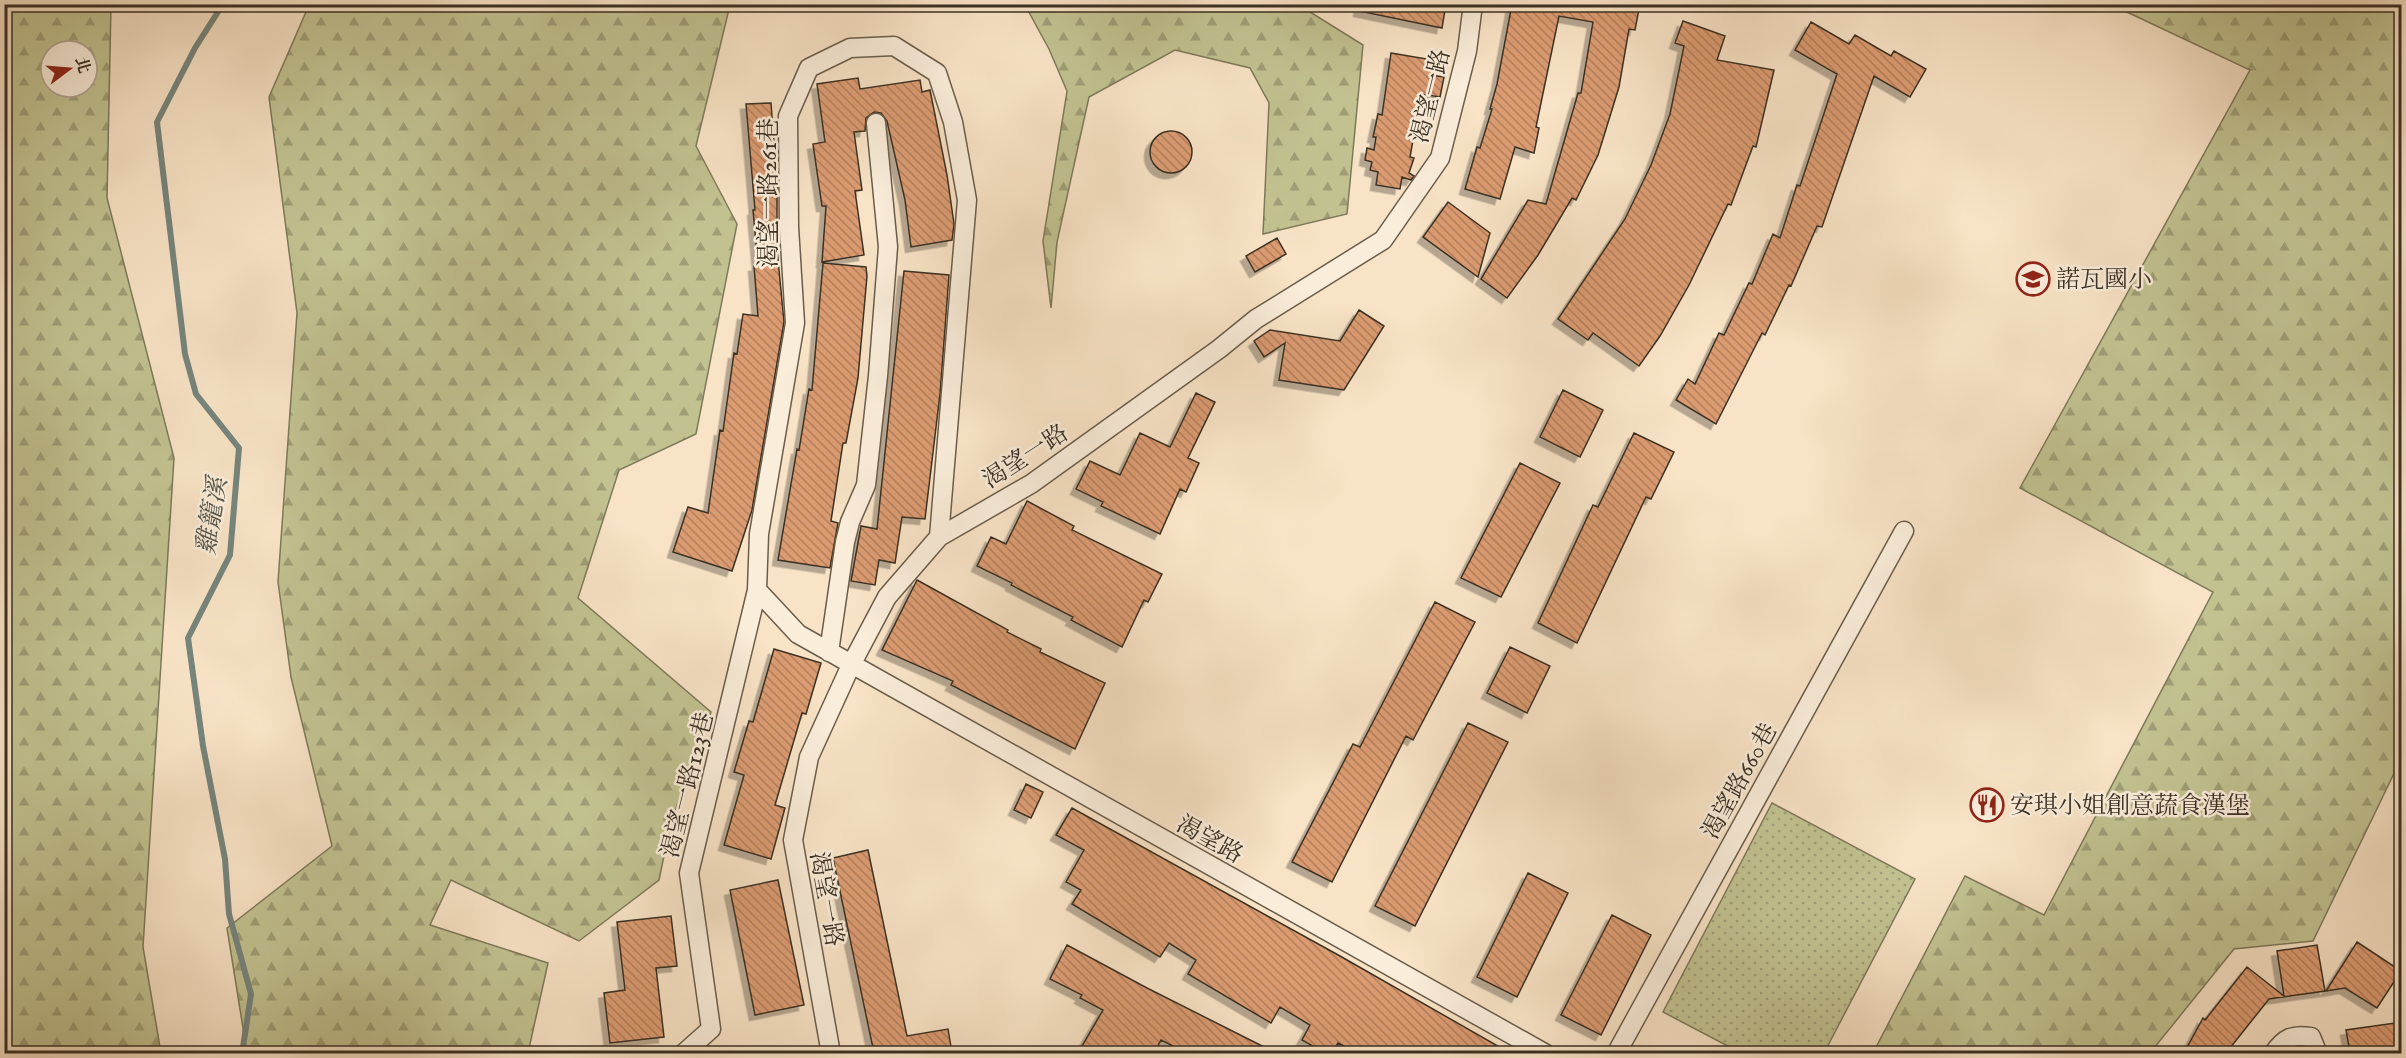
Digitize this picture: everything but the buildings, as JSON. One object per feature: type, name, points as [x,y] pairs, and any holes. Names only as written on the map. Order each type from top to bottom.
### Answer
[{"type":"street","name":"渴望一路","points":[[831,1053],[793,840],[809,757],[851,665],[887,597],[939,537],[1031,484],[1256,320],[1383,240],[1440,158],[1467,51],[1473,4]]},
{"type":"street","name":"渴望一路261巷","points":[[757,590],[759,534],[795,323],[789,227],[788,116],[809,68],[850,48],[894,46],[937,73],[953,122],[967,200],[939,537]]},
{"type":"street","points":[[829,652],[845,542],[850,522],[866,485],[878,376],[888,248],[876,123]]},
{"type":"street","name":"渴望路660巷","points":[[1616,1053],[1904,531]]},
{"type":"street","points":[[757,590],[798,634],[851,665]]},
{"type":"street","name":"渴望一路123巷","points":[[683,1053],[711,1029],[689,873],[757,590]]},
{"type":"street","name":"渴望路","points":[[851,665],[1546,1053]]},
{"type":"street","points":[[2273,1053],[2282,1040],[2296,1035],[2311,1037],[2318,1053]]},
{"type":"green space","points":[[5,4],[111,5],[107,198],[174,458],[143,947],[161,1053],[5,1053]]},
{"type":"green space","points":[[309,5],[730,5],[696,146],[737,224],[696,434],[619,470],[578,598],[711,712],[671,822],[659,880],[579,941],[451,880],[430,925],[548,963],[528,1053],[247,1053],[227,928],[332,846],[291,677],[278,582],[297,313],[269,97]]},
{"type":"green space","points":[[1025,5],[1299,5],[1363,45],[1347,214],[1263,234],[1269,103],[1250,68],[1175,50],[1089,97],[1057,242],[1051,308],[1043,241],[1067,91],[1049,49]]},
{"type":"green space","points":[[2112,5],[2401,5],[2401,762],[2313,941],[2234,949],[2150,1053],[1873,1053],[1965,876],[2044,915],[2213,592],[2020,488],[2250,70]]},
{"type":"green space","points":[[1772,803],[1915,879],[1824,1053],[1741,1053],[1663,1012]]},
{"type":"waterway","name":"雞籠溪","points":[[223,4],[195,48],[157,122],[185,354],[196,394],[239,448],[230,555],[188,638],[203,746],[225,859],[229,914],[251,994],[242,1054]]},
{"type":"place","name":"諾瓦國小","points":[[2033,279]]},
{"type":"place","name":"安琪小姐創意蔬食漢堡","points":[[1987,805]]}]
